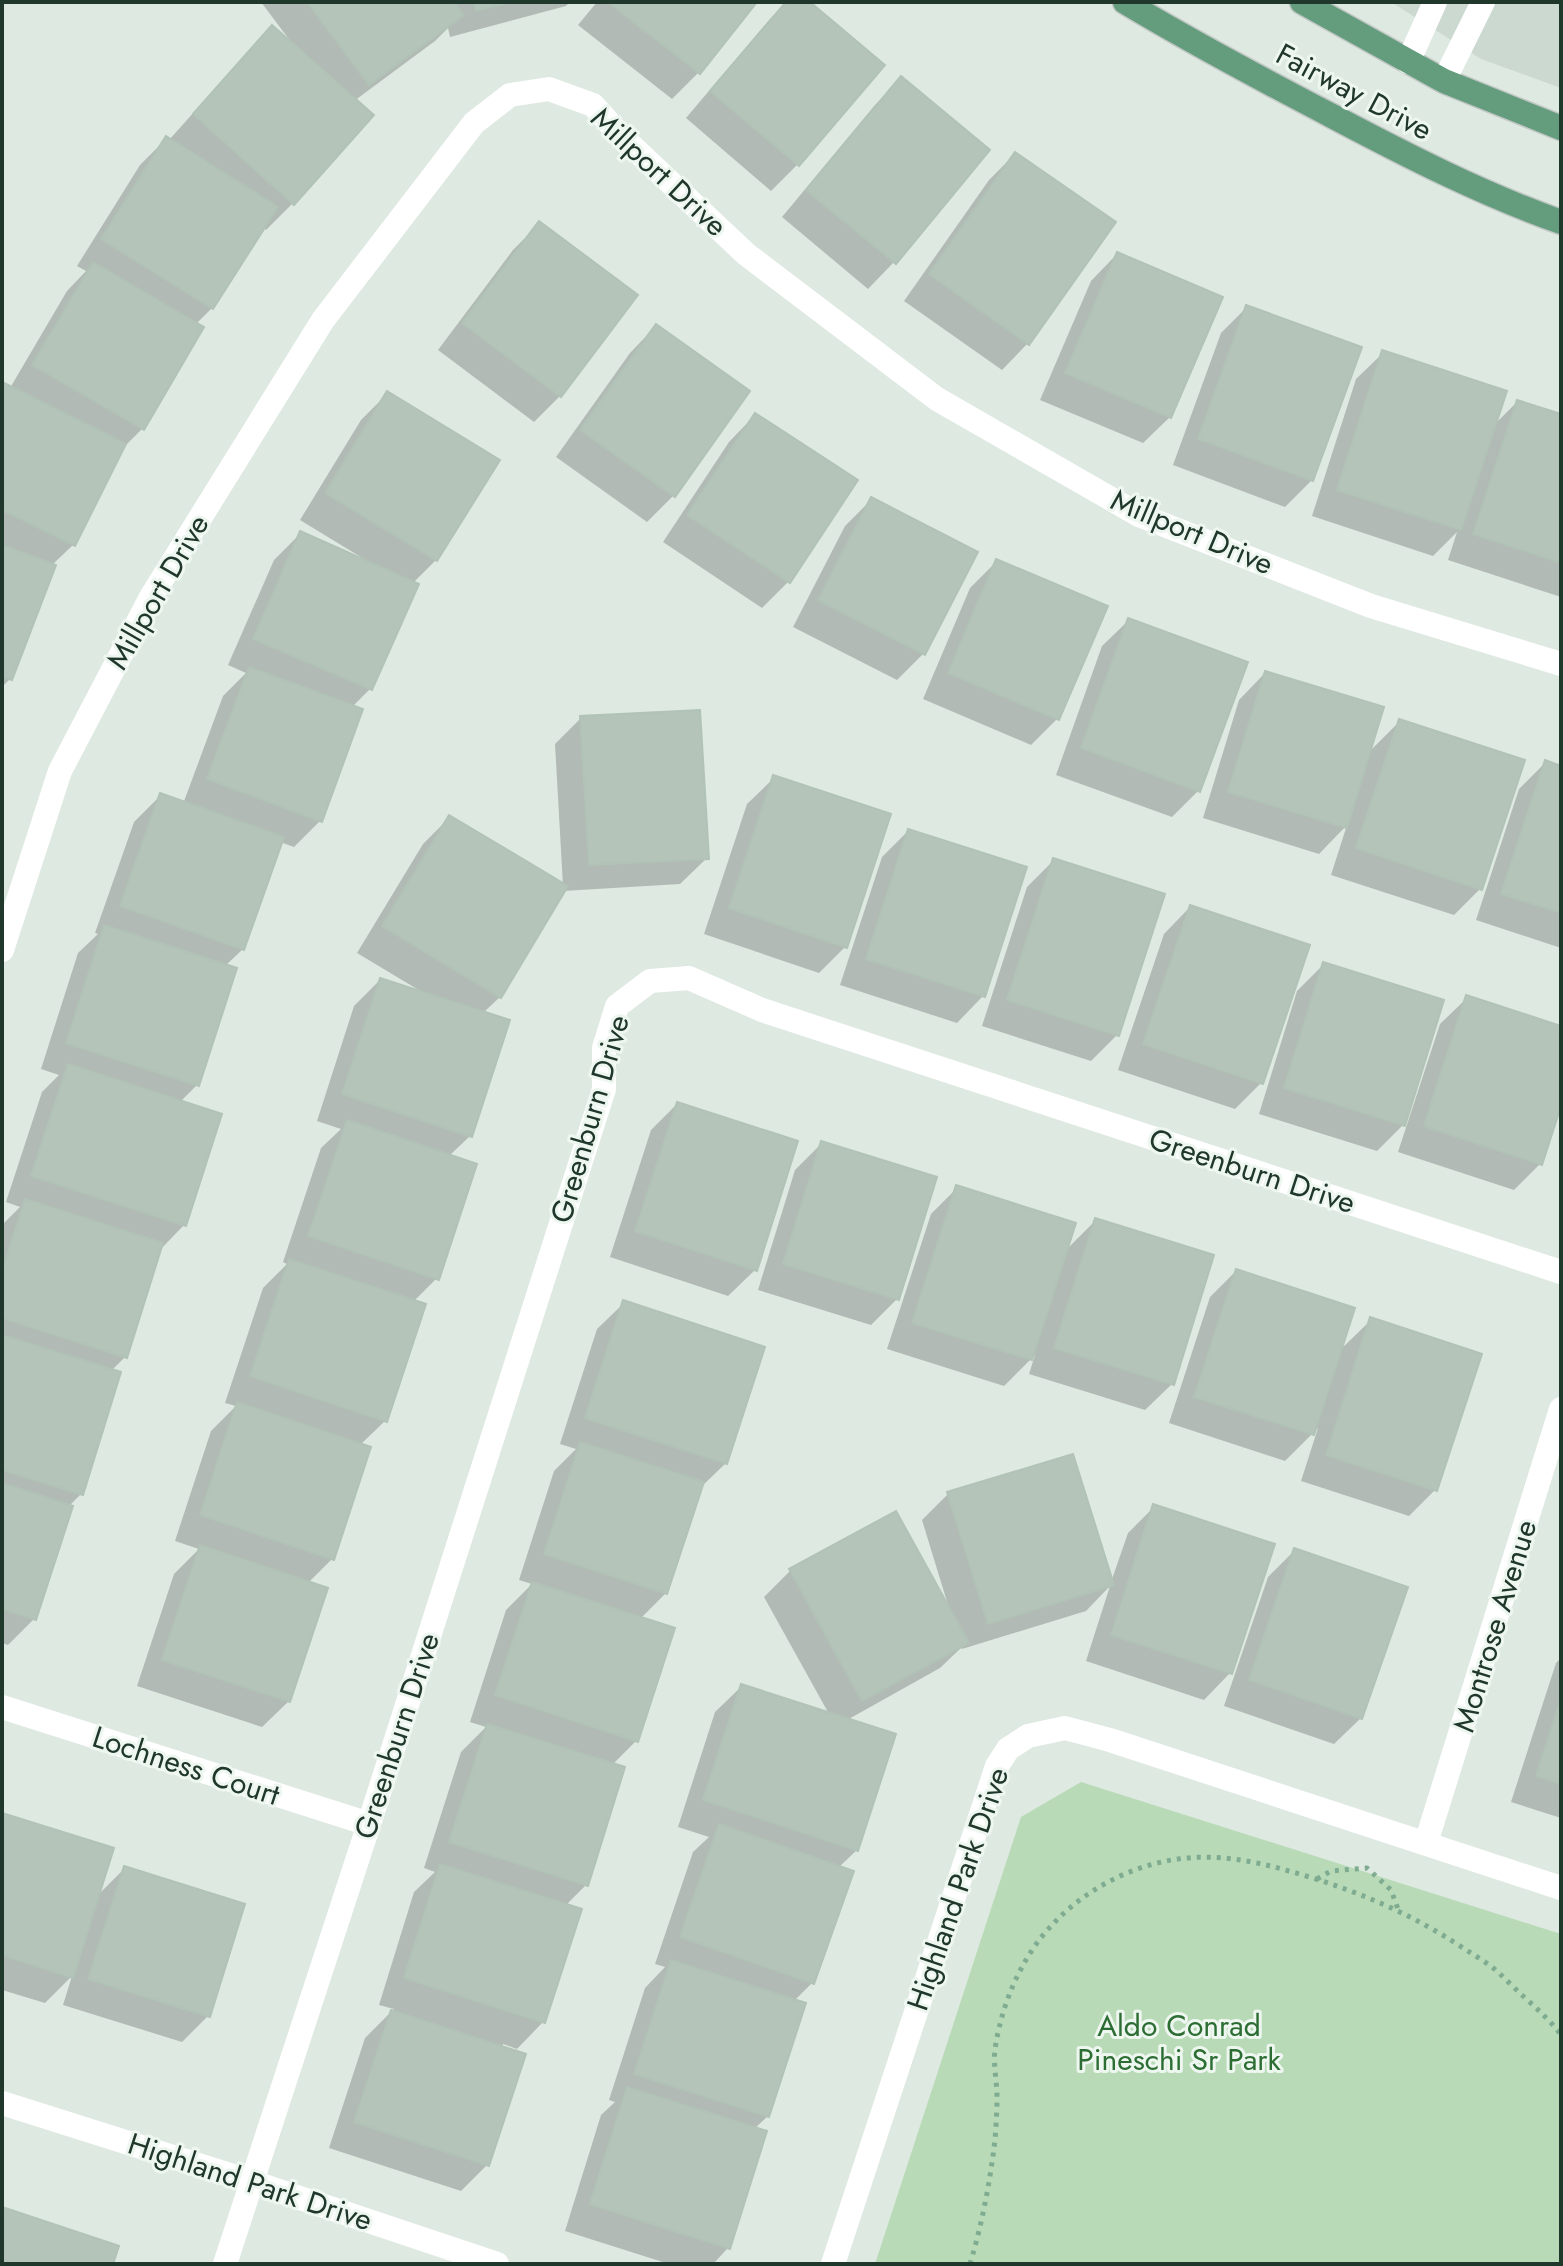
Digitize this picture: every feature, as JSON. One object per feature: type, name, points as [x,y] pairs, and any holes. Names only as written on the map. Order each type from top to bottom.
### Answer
[{"type":"main road","name":"Fairway Drive","points":[[1125,2],[1211,53],[1410,158],[1509,203],[1561,222]]},
{"type":"main road","name":"Fairway Drive","points":[[1302,2],[1444,81],[1561,128]]},
{"type":"street","points":[[1408,62],[1435,2]]},
{"type":"street","points":[[1444,81],[1483,2]]},
{"type":"street","name":"Millport Drive","points":[[2,950],[60,771],[151,597],[323,320],[474,123],[510,95],[549,89],[593,105],[621,136],[746,254],[937,399],[1139,515],[1371,606],[1561,664]]},
{"type":"street","name":"Greenburn Drive","points":[[225,2264],[604,1089],[604,1048],[617,1006],[650,981],[689,978],[762,1010],[1561,1272]]},
{"type":"street","name":"Montrose Avenue","points":[[1426,1843],[1561,1409]]},
{"type":"street","name":"Lochness Court","points":[[2,1707],[369,1824]]},
{"type":"street","name":"Highland Park Drive","points":[[833,2264],[997,1766],[1008,1749],[1028,1736],[1065,1728],[1110,1740],[1561,1888]]},
{"type":"street","name":"Highland Park Drive","points":[[2,2103],[497,2264]]},
{"type":"path","points":[[970,2264],[980,2231],[995,2139],[997,2097],[994,2066],[998,2034],[1019,1971],[1048,1928],[1077,1902],[1118,1877],[1160,1862],[1203,1857],[1245,1860],[1358,1892],[1399,1910],[1491,1966],[1561,2035]]},
{"type":"path","points":[[1317,1880],[1331,1871],[1367,1868],[1391,1890],[1399,1910]]},
{"type":"shaded area","points":[[1391,2],[1561,2],[1561,88],[1481,59]]},
{"type":"green space","name":"Aldo Conrad Pineschi Sr Park","points":[[1081,1782],[1561,1934],[1561,2264],[875,2264],[1021,1817]]},
{"type":"building","points":[[307,2],[454,2],[464,15],[369,85]]},
{"type":"building","points":[[474,2],[512,2],[476,11]]},
{"type":"building","points":[[608,2],[757,2],[700,74]]},
{"type":"building","points":[[786,2],[810,2],[885,65],[799,166],[710,91]]},
{"type":"building","points":[[272,25],[374,115],[294,205],[193,114]]},
{"type":"building","points":[[901,76],[990,150],[896,264],[806,190]]},
{"type":"building","points":[[166,136],[278,207],[213,309],[101,239]]},
{"type":"building","points":[[1015,152],[1116,222],[1029,345],[929,274]]},
{"type":"building","points":[[539,221],[638,295],[561,397],[462,323]]},
{"type":"building","points":[[1117,252],[1223,297],[1171,418],[1065,373]]},
{"type":"building","points":[[93,262],[204,327],[144,430],[32,365]]},
{"type":"building","points":[[1246,305],[1362,347],[1313,481],[1198,439]]},
{"type":"building","points":[[656,324],[750,391],[675,497],[580,430]]},
{"type":"building","points":[[1382,350],[1507,391],[1461,530],[1337,490]]},
{"type":"building","points":[[2,382],[126,444],[75,546],[2,510]]},
{"type":"building","points":[[387,391],[500,460],[437,561],[325,493]]},
{"type":"building","points":[[1517,400],[1561,414],[1561,563],[1473,534]]},
{"type":"building","points":[[755,413],[858,480],[790,583],[687,515]]},
{"type":"building","points":[[871,497],[978,552],[925,655],[818,600]]},
{"type":"building","points":[[300,531],[419,584],[372,690],[253,639]]},
{"type":"building","points":[[2,545],[56,565],[12,680],[2,677]]},
{"type":"building","points":[[996,559],[1108,606],[1059,720],[948,673]]},
{"type":"building","points":[[1128,618],[1248,662],[1200,792],[1081,748]]},
{"type":"building","points":[[249,667],[363,709],[322,822],[207,779]]},
{"type":"building","points":[[1265,671],[1384,707],[1347,828],[1228,792]]},
{"type":"building","points":[[700,710],[709,859],[589,865],[580,716]]},
{"type":"building","points":[[1399,719],[1525,760],[1482,890],[1356,848]]},
{"type":"building","points":[[1545,760],[1561,766],[1561,913],[1501,894]]},
{"type":"building","points":[[773,775],[891,814],[847,948],[729,908]]},
{"type":"building","points":[[160,793],[284,837],[244,950],[120,906]]},
{"type":"building","points":[[449,815],[568,886],[501,998],[382,926]]},
{"type":"building","points":[[908,829],[1027,867],[985,997],[866,959]]},
{"type":"building","points":[[1053,858],[1165,894],[1119,1036],[1007,1000]]},
{"type":"building","points":[[1190,905],[1310,945],[1263,1084],[1143,1044]]},
{"type":"building","points":[[104,925],[237,968],[199,1086],[66,1043]]},
{"type":"building","points":[[1323,962],[1444,1000],[1405,1126],[1284,1088]]},
{"type":"building","points":[[380,978],[510,1020],[472,1137],[342,1094]]},
{"type":"building","points":[[1466,995],[1561,1026],[1561,1106],[1542,1165],[1424,1126]]},
{"type":"building","points":[[68,1064],[222,1114],[186,1226],[31,1176]]},
{"type":"building","points":[[677,1102],[798,1141],[757,1271],[635,1231]]},
{"type":"building","points":[[347,1120],[477,1164],[439,1280],[308,1236]]},
{"type":"building","points":[[821,1141],[937,1177],[899,1300],[783,1264]]},
{"type":"building","points":[[956,1185],[1076,1223],[1032,1360],[912,1323]]},
{"type":"building","points":[[25,1199],[163,1243],[127,1358],[2,1318],[2,1271]]},
{"type":"building","points":[[1095,1218],[1214,1255],[1174,1385],[1054,1348]]},
{"type":"building","points":[[289,1259],[426,1304],[387,1422],[250,1376]]},
{"type":"building","points":[[1236,1269],[1355,1308],[1314,1435],[1194,1397]]},
{"type":"building","points":[[623,1300],[765,1347],[727,1464],[585,1418]]},
{"type":"building","points":[[1370,1317],[1482,1354],[1437,1491],[1326,1455]]},
{"type":"building","points":[[2,1335],[121,1372],[83,1495],[2,1470]]},
{"type":"building","points":[[237,1402],[371,1447],[334,1560],[200,1515]]},
{"type":"building","points":[[580,1442],[704,1482],[667,1594],[544,1554]]},
{"type":"building","points":[[1073,1454],[1114,1585],[988,1624],[947,1492]]},
{"type":"building","points":[[2,1483],[73,1506],[36,1620],[2,1609]]},
{"type":"building","points":[[1153,1504],[1275,1544],[1232,1674],[1111,1635]]},
{"type":"building","points":[[896,1511],[969,1643],[862,1701],[789,1569]]},
{"type":"building","points":[[200,1545],[328,1588],[290,1702],[162,1660]]},
{"type":"building","points":[[1294,1548],[1408,1587],[1362,1719],[1249,1680]]},
{"type":"building","points":[[532,1582],[675,1628],[638,1742],[495,1695]]},
{"type":"building","points":[[741,1684],[896,1734],[858,1851],[703,1800]]},
{"type":"building","points":[[1561,1698],[1561,1784],[1536,1776]]},
{"type":"building","points":[[487,1724],[625,1767],[588,1886],[449,1842]]},
{"type":"building","points":[[2,1813],[114,1848],[73,1978],[2,1955]]},
{"type":"building","points":[[719,1824],[854,1871],[814,1984],[680,1937]]},
{"type":"building","points":[[440,1864],[582,1909],[545,2023],[404,1978]]},
{"type":"building","points":[[124,1866],[245,1904],[210,2017],[88,1979]]},
{"type":"building","points":[[671,1960],[806,2003],[769,2117],[634,2074]]},
{"type":"building","points":[[391,2010],[526,2054],[489,2166],[354,2122]]},
{"type":"building","points":[[627,2087],[767,2131],[730,2249],[590,2204]]},
{"type":"building","points":[[2,2207],[119,2246],[113,2264],[2,2264]]}]
